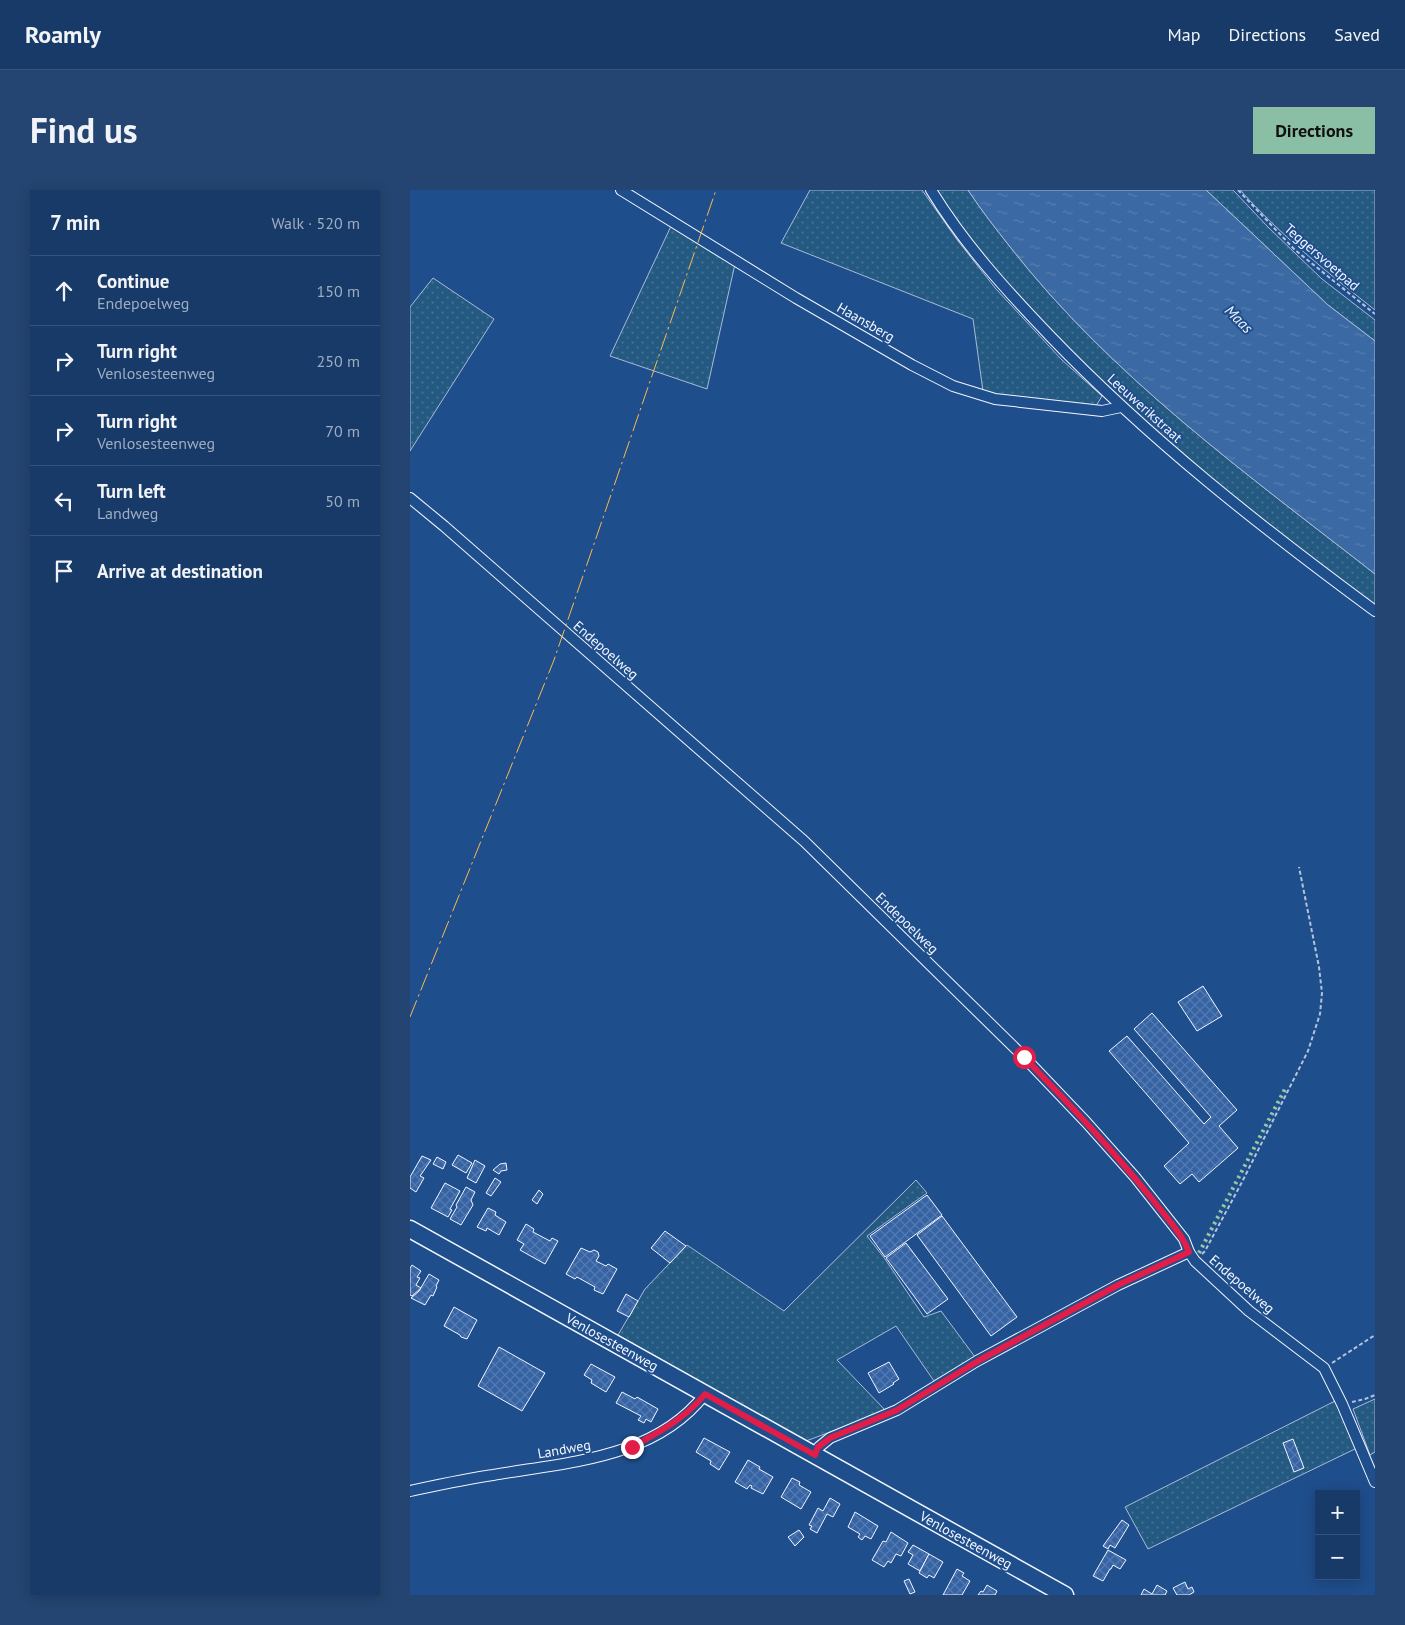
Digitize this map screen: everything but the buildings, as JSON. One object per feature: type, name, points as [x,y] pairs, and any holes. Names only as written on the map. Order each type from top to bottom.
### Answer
[{"type":"main road","name":"Venlosesteenweg","points":[[410,1229],[1066,1595]]},
{"type":"street","name":"Haansberg","points":[[621,190],[804,302],[912,365],[954,386],[995,399],[1102,411],[1121,407]]},
{"type":"street","name":"Leeuwerikstraat","points":[[931,190],[945,212],[1006,290],[1121,407],[1285,545],[1375,611]]},
{"type":"street","name":"Endepoelweg","points":[[410,498],[804,841],[1024,1057],[1135,1177],[1184,1240],[1192,1256],[1250,1311],[1324,1368],[1342,1404],[1375,1482]]},
{"type":"street","points":[[815,1455],[818,1447],[830,1438],[897,1410],[978,1361],[1118,1285],[1192,1256]]},
{"type":"street","name":"Landweg","points":[[410,1491],[492,1475],[577,1462],[621,1451],[632,1447],[683,1416],[705,1394]]},
{"type":"path","name":"Teggersvoetpad","points":[[1238,190],[1295,250],[1375,314]]},
{"type":"path","points":[[1192,1256],[1205,1252],[1308,1052],[1320,1014],[1322,993],[1319,967],[1299,866]]},
{"type":"path","points":[[1324,1368],[1375,1335]]},
{"type":"path","points":[[1342,1404],[1364,1399],[1375,1394]]},
{"type":"shaded area","points":[[810,190],[922,190],[958,241],[996,289],[1062,360],[1102,396],[1096,406],[1018,400],[983,391],[973,319],[781,243]]},
{"type":"shaded area","points":[[936,190],[968,190],[1005,241],[1050,295],[1092,339],[1183,422],[1375,574],[1375,608],[1248,510],[1133,412],[1021,301],[976,248]]},
{"type":"shaded area","points":[[1206,190],[1233,190],[1322,279],[1375,320],[1375,341],[1328,305]]},
{"type":"shaded area","points":[[1240,190],[1375,190],[1375,310],[1288,238]]},
{"type":"shaded area","points":[[672,224],[735,264],[707,389],[610,356]]},
{"type":"shaded area","points":[[433,278],[494,319],[410,451],[410,307]]},
{"type":"shaded area","points":[[916,1180],[927,1193],[867,1236],[924,1317],[941,1311],[975,1357],[934,1381],[896,1326],[837,1360],[886,1411],[806,1441],[618,1335],[645,1289],[687,1245],[784,1311]]},
{"type":"shaded area","points":[[1375,1399],[1375,1452],[1370,1455],[1353,1409]]},
{"type":"shaded area","points":[[1337,1400],[1357,1448],[1148,1549],[1125,1507]]},
{"type":"water","name":"Maas","points":[[968,190],[1206,190],[1328,305],[1375,341],[1375,574],[1183,422],[1092,339],[1050,295],[1005,241]]},
{"type":"hedge","points":[[1199,1253],[1285,1089]]},
{"type":"power","points":[[410,1017],[554,660],[716,190]]},
{"type":"route","points":[[632,1447],[683,1416],[705,1394],[815,1455],[818,1447],[830,1438],[897,1410],[978,1361],[1118,1285],[1189,1252],[1184,1240],[1135,1177],[1024,1057]]}]
